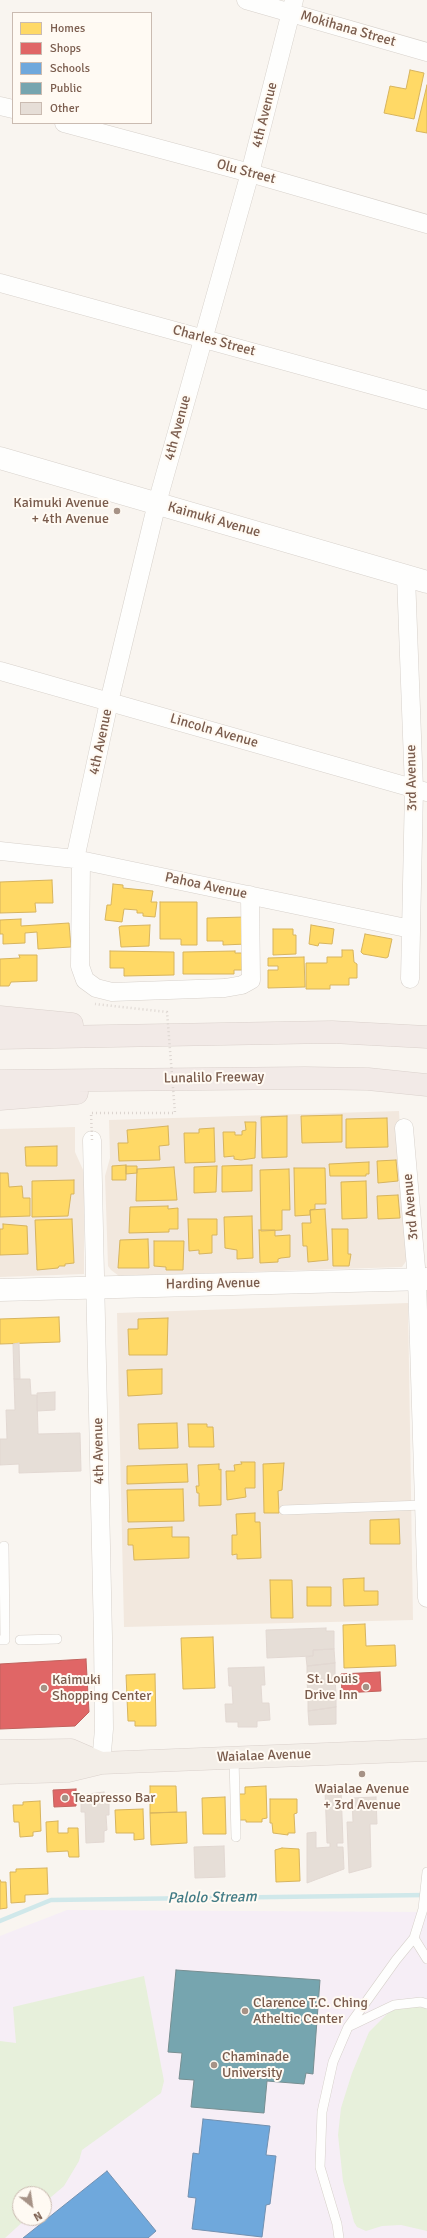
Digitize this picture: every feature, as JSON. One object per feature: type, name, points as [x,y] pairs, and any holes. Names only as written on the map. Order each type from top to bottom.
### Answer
[{"type":"highway","points":[[0,1017],[181,1034]]},
{"type":"highway","points":[[0,1038],[332,1032],[427,1036]]},
{"type":"highway","points":[[0,1099],[249,1078]]},
{"type":"highway","name":"Lunalilo Freeway","points":[[0,1081],[249,1078],[368,1079],[427,1084]]},
{"type":"main road","name":"Waialae Avenue","points":[[0,1751],[71,1750],[101,1763]]},
{"type":"main road","name":"Waialae Avenue","points":[[0,1773],[68,1771],[101,1763],[427,1750]]},
{"type":"street","name":"Mokihana Street","points":[[246,0],[293,6],[427,52]]},
{"type":"street","name":"4th Avenue","points":[[250,894],[251,980],[242,985],[225,988],[112,992],[90,984],[81,973],[78,859],[109,702],[157,503],[202,338],[250,173],[293,6]]},
{"type":"street","points":[[0,106],[12,110]]},
{"type":"street","name":"Olu Street","points":[[68,124],[250,173],[427,224]]},
{"type":"street","name":"Charles Street","points":[[0,283],[427,400]]},
{"type":"street","name":"Kaimuki Avenue","points":[[0,458],[427,582]]},
{"type":"street","name":"3rd Avenue","points":[[406,576],[420,790],[411,929],[410,979]]},
{"type":"street","name":"Lincoln Avenue","points":[[0,671],[420,790]]},
{"type":"street","name":"Pahoa Avenue","points":[[0,850],[78,859],[411,929]]},
{"type":"street","name":"3rd Avenue","points":[[404,1128],[422,1279],[427,1598]]},
{"type":"street","name":"4th Avenue","points":[[92,1140],[104,1638],[104,1729],[101,1763]]},
{"type":"street","name":"Harding Avenue","points":[[0,1290],[422,1279]]},
{"type":"street","points":[[0,1760],[25,1750]]},
{"type":"lane","points":[[284,1510],[425,1514]]},
{"type":"lane","points":[[2,1640],[4,1546]]},
{"type":"lane","points":[[20,1640],[56,1639]]},
{"type":"lane","points":[[234,1758],[236,1837]]},
{"type":"lane","points":[[339,2238],[337,2224],[320,2166],[322,2112],[333,2062],[348,2027],[396,1960],[414,1938],[423,1909],[427,1872]]},
{"type":"lane","points":[[414,1938],[427,1959]]},
{"type":"lane","points":[[348,2027],[394,2005],[421,2002],[427,2004]]},
{"type":"path","points":[[92,1140],[91,1113],[175,1113],[167,1012],[95,1004]]},
{"type":"shaded area","points":[[399,1111],[407,1260],[402,1267],[119,1276],[108,1266],[105,1176],[110,1158],[109,1120]]},
{"type":"shaded area","points":[[75,1127],[75,1152],[84,1172],[84,1274],[0,1277],[0,1129]]},
{"type":"shaded area","points":[[408,1303],[413,1620],[124,1627],[117,1313]]},
{"type":"shaded area","name":"Chaminade University","points":[[67,1910],[427,1912],[427,2238],[0,2238],[0,1936]]},
{"type":"green space","points":[[144,1976],[164,2081],[161,2093],[82,2150],[79,2161],[64,2186],[52,2196],[52,2186],[12,2186],[12,2226],[18,2226],[5,2238],[0,2238],[0,2041],[16,2043],[13,2007]]},
{"type":"green space","points":[[397,2008],[427,2008],[427,2231],[401,2225],[382,2226],[366,2231],[357,2227],[354,2222],[343,2181],[338,2135],[341,2108],[352,2073],[369,2032],[387,2014]]},
{"type":"building: Homes","points":[[410,70],[424,73],[414,119],[384,113],[390,86],[406,89]]},
{"type":"building: Homes","points":[[427,85],[427,133],[416,131]]},
{"type":"building: Homes","points":[[52,880],[53,903],[35,903],[36,912],[0,913],[0,882]]},
{"type":"building: Homes","points":[[113,884],[123,885],[123,888],[153,891],[151,902],[157,902],[155,917],[143,916],[143,913],[137,913],[137,910],[124,909],[122,922],[105,920],[107,905],[111,905]]},
{"type":"building: Homes","points":[[160,902],[197,902],[197,945],[181,945],[181,939],[160,939]]},
{"type":"building: Homes","points":[[246,917],[247,944],[223,945],[223,941],[207,941],[207,918]]},
{"type":"building: Homes","points":[[21,919],[21,926],[69,923],[71,947],[38,949],[37,932],[25,933],[25,943],[3,944],[3,934],[0,934],[0,920]]},
{"type":"building: Homes","points":[[150,925],[149,946],[121,947],[119,927]]},
{"type":"building: Homes","points":[[311,925],[334,929],[332,944],[319,943],[318,946],[309,944]]},
{"type":"building: Homes","points":[[273,929],[293,929],[293,935],[296,935],[296,954],[273,955]]},
{"type":"building: Homes","points":[[365,934],[392,939],[388,957],[386,958],[363,954],[361,952]]},
{"type":"building: Homes","points":[[342,950],[353,950],[354,962],[357,964],[357,978],[349,978],[349,985],[330,985],[330,989],[306,989],[306,963],[327,963],[327,957],[342,957]]},
{"type":"building: Homes","points":[[110,951],[174,952],[174,975],[124,976],[124,968],[110,968]]},
{"type":"building: Homes","points":[[235,951],[235,953],[242,953],[242,970],[234,970],[234,974],[183,974],[183,952]]},
{"type":"building: Homes","points":[[19,955],[37,955],[37,981],[11,982],[9,986],[0,986],[0,959],[20,958]]},
{"type":"building: Homes","points":[[304,957],[305,987],[268,988],[268,970],[278,970],[278,966],[268,966],[268,958]]},
{"type":"building: Homes","points":[[342,1115],[342,1142],[302,1143],[301,1116]]},
{"type":"building: Homes","points":[[287,1116],[287,1157],[262,1158],[261,1117]]},
{"type":"building: Homes","points":[[387,1118],[388,1147],[346,1148],[346,1119]]},
{"type":"building: Homes","points":[[245,1122],[256,1122],[255,1158],[241,1160],[234,1159],[234,1156],[224,1157],[223,1132],[235,1132],[235,1135],[242,1135],[242,1131],[246,1130]]},
{"type":"building: Homes","points":[[168,1126],[169,1145],[159,1146],[160,1160],[119,1161],[118,1143],[128,1143],[127,1130]]},
{"type":"building: Homes","points":[[214,1128],[215,1162],[185,1163],[184,1133],[199,1133],[199,1129]]},
{"type":"building: Homes","points":[[57,1146],[57,1166],[26,1166],[25,1147]]},
{"type":"building: Homes","points":[[396,1160],[398,1181],[378,1183],[377,1161]]},
{"type":"building: Homes","points":[[369,1162],[369,1174],[366,1174],[366,1176],[330,1176],[329,1164]]},
{"type":"building: Homes","points":[[126,1165],[126,1180],[112,1180],[112,1166]]},
{"type":"building: Homes","points":[[252,1165],[252,1191],[222,1192],[222,1166]]},
{"type":"building: Homes","points":[[126,1166],[137,1166],[137,1173],[126,1174]]},
{"type":"building: Homes","points":[[217,1166],[216,1192],[194,1193],[194,1167]]},
{"type":"building: Homes","points":[[174,1167],[177,1200],[136,1201],[137,1169]]},
{"type":"building: Homes","points":[[294,1168],[325,1168],[326,1204],[315,1204],[315,1209],[310,1210],[310,1215],[295,1216]]},
{"type":"building: Homes","points":[[289,1169],[290,1210],[282,1210],[282,1230],[261,1231],[260,1170]]},
{"type":"building: Homes","points":[[0,1173],[8,1173],[9,1187],[22,1186],[23,1198],[30,1198],[30,1216],[0,1217]]},
{"type":"building: Homes","points":[[74,1180],[74,1194],[71,1194],[68,1216],[32,1217],[32,1181]]},
{"type":"building: Homes","points":[[366,1181],[367,1218],[342,1219],[341,1182]]},
{"type":"building: Homes","points":[[398,1195],[400,1218],[378,1219],[377,1196]]},
{"type":"building: Homes","points":[[168,1206],[168,1209],[178,1208],[178,1229],[169,1229],[169,1232],[129,1233],[130,1207]]},
{"type":"building: Homes","points":[[325,1209],[328,1260],[308,1262],[307,1246],[303,1246],[302,1223],[311,1223],[310,1210]]},
{"type":"building: Homes","points":[[252,1216],[253,1258],[237,1259],[237,1250],[225,1248],[224,1217]]},
{"type":"building: Homes","points":[[72,1219],[74,1263],[65,1264],[65,1266],[59,1266],[58,1268],[37,1270],[35,1220]]},
{"type":"building: Homes","points":[[188,1219],[217,1219],[217,1235],[212,1235],[212,1253],[199,1254],[199,1250],[189,1251]]},
{"type":"building: Homes","points":[[3,1224],[27,1226],[28,1254],[0,1255],[0,1229],[3,1229]]},
{"type":"building: Homes","points":[[332,1229],[348,1229],[348,1254],[351,1254],[349,1266],[333,1266]]},
{"type":"building: Homes","points":[[259,1230],[275,1230],[275,1236],[290,1235],[290,1257],[278,1259],[278,1262],[260,1263]]},
{"type":"building: Homes","points":[[148,1239],[149,1268],[118,1268],[120,1240]]},
{"type":"building: Homes","points":[[154,1241],[184,1241],[183,1270],[166,1270],[166,1267],[154,1266]]},
{"type":"building: Homes","points":[[59,1317],[60,1342],[0,1344],[0,1319]]},
{"type":"building: Homes","points":[[168,1318],[167,1355],[129,1355],[128,1329],[138,1329],[138,1319]]},
{"type":"building: Homes","points":[[162,1369],[162,1394],[128,1396],[127,1370]]},
{"type":"building: Homes","points":[[177,1423],[178,1448],[139,1449],[138,1424]]},
{"type":"building: Homes","points":[[188,1424],[207,1424],[207,1427],[213,1427],[214,1447],[189,1447]]},
{"type":"building: Homes","points":[[241,1462],[255,1462],[255,1488],[245,1488],[246,1497],[227,1500],[226,1471],[235,1471],[234,1465],[242,1464]]},
{"type":"building: Homes","points":[[284,1463],[282,1490],[278,1491],[279,1513],[264,1513],[263,1464]]},
{"type":"building: Homes","points":[[187,1464],[188,1482],[127,1484],[127,1466]]},
{"type":"building: Homes","points":[[219,1464],[219,1470],[221,1469],[221,1505],[199,1506],[199,1493],[197,1493],[196,1486],[199,1486],[198,1465]]},
{"type":"building: Homes","points":[[183,1489],[184,1521],[128,1522],[127,1490]]},
{"type":"building: Homes","points":[[255,1513],[255,1522],[260,1522],[261,1558],[237,1559],[237,1554],[232,1555],[232,1535],[237,1535],[236,1514]]},
{"type":"building: Homes","points":[[399,1519],[400,1544],[370,1544],[370,1520]]},
{"type":"building: Homes","points":[[172,1527],[172,1537],[189,1537],[189,1558],[134,1560],[133,1545],[128,1545],[128,1529]]},
{"type":"building: Homes","points":[[364,1578],[364,1591],[378,1591],[378,1605],[344,1606],[343,1579]]},
{"type":"building: Homes","points":[[270,1580],[292,1580],[293,1618],[271,1618]]},
{"type":"building: Homes","points":[[307,1587],[331,1587],[331,1606],[307,1606]]},
{"type":"building: Homes","points":[[365,1624],[366,1646],[395,1645],[396,1666],[344,1668],[343,1625]]},
{"type":"building: Homes","points":[[213,1637],[215,1688],[183,1689],[181,1638]]},
{"type":"building: Homes","points":[[155,1674],[156,1726],[135,1726],[135,1721],[128,1721],[126,1675]]},
{"type":"building: Homes","points":[[150,1786],[176,1786],[177,1812],[150,1813]]},
{"type":"building: Homes","points":[[266,1786],[267,1818],[262,1819],[262,1822],[246,1822],[246,1820],[239,1820],[238,1794],[245,1794],[245,1787]]},
{"type":"building: Homes","points":[[225,1797],[226,1834],[203,1834],[202,1798]]},
{"type":"building: Homes","points":[[270,1799],[297,1799],[297,1813],[294,1814],[295,1833],[288,1833],[288,1835],[273,1833],[272,1823],[270,1823]]},
{"type":"building: Homes","points":[[40,1801],[41,1831],[33,1832],[33,1836],[20,1837],[19,1822],[14,1822],[13,1805],[23,1805],[23,1802]]},
{"type":"building: Homes","points":[[143,1809],[144,1839],[134,1840],[134,1833],[116,1833],[115,1810]]},
{"type":"building: Homes","points":[[186,1812],[187,1843],[151,1845],[150,1813]]},
{"type":"building: Homes","points":[[58,1821],[58,1833],[68,1833],[68,1828],[78,1828],[79,1857],[69,1857],[68,1851],[47,1852],[46,1822]]},
{"type":"building: Homes","points":[[282,1848],[299,1849],[300,1881],[276,1882],[275,1850]]},
{"type":"building: Homes","points":[[47,1868],[48,1894],[25,1895],[25,1902],[11,1903],[10,1872],[16,1872],[16,1869]]},
{"type":"building: Homes","points":[[0,1880],[1,1882],[6,1882],[7,1908],[0,1909]]},
{"type":"building: Shops","name":"Kaimuki Shopping Center","points":[[86,1659],[89,1712],[75,1726],[0,1729],[0,1664]]},
{"type":"building: Shops","points":[[380,1672],[381,1691],[342,1693],[341,1674]]},
{"type":"building: Shops","points":[[76,1789],[76,1806],[54,1807],[53,1790]]},
{"type":"building: Schools","points":[[203,2119],[270,2126],[266,2155],[276,2156],[270,2204],[266,2205],[262,2237],[192,2229],[196,2198],[188,2197],[193,2153],[199,2154]]},
{"type":"building: Schools","points":[[107,2171],[156,2231],[148,2238],[23,2238],[38,2226],[52,2226],[52,2215]]},
{"type":"building: Public","name":"Clarence T.C. Ching Atheltic Center","points":[[176,1970],[320,1980],[313,2074],[306,2073],[304,2084],[267,2081],[264,2113],[191,2107],[194,2080],[179,2079],[182,2053],[168,2052]]},
{"type":"building: Other","points":[[19,1343],[20,1379],[14,1379],[13,1344]]},
{"type":"building: Other","points":[[14,1379],[30,1379],[31,1395],[37,1395],[38,1434],[80,1433],[81,1471],[19,1473],[19,1464],[0,1465],[0,1439],[7,1439],[6,1410],[15,1410]]},
{"type":"building: Other","points":[[55,1392],[55,1410],[37,1411],[37,1393]]},
{"type":"building: Other","points":[[326,1628],[326,1631],[334,1631],[334,1649],[313,1650],[313,1656],[267,1658],[266,1630]]},
{"type":"building: Other","points":[[334,1649],[335,1663],[307,1666],[306,1657],[313,1656],[313,1650]]},
{"type":"building: Other","points":[[335,1663],[335,1678],[307,1681],[307,1666]]},
{"type":"building: Other","points":[[264,1667],[265,1685],[261,1685],[262,1703],[269,1703],[270,1720],[257,1721],[257,1727],[238,1727],[238,1722],[226,1722],[225,1704],[233,1704],[232,1686],[229,1686],[228,1668]]},
{"type":"building: Other","points":[[335,1678],[336,1693],[312,1693],[312,1695],[308,1696],[307,1681]]},
{"type":"building: Other","points":[[312,1693],[336,1693],[336,1707],[308,1711],[308,1696],[312,1695]]},
{"type":"building: Other","points":[[336,1707],[336,1724],[309,1725],[308,1711]]},
{"type":"building: Other","points":[[341,1789],[343,1843],[337,1843],[337,1847],[343,1847],[344,1869],[307,1883],[307,1833],[316,1832],[316,1848],[330,1847],[330,1843],[327,1843],[325,1790]]},
{"type":"building: Other","points":[[104,1792],[105,1804],[109,1804],[109,1815],[106,1815],[107,1830],[104,1831],[104,1842],[86,1843],[85,1812],[81,1812],[81,1795]]},
{"type":"building: Other","points":[[376,1797],[377,1824],[370,1824],[371,1867],[349,1873],[347,1822],[353,1822],[352,1798]]},
{"type":"building: Other","points":[[224,1846],[225,1877],[195,1878],[194,1847]]},
{"type":"waterway","name":"Palolo Stream","points":[[0,1921],[51,1900],[426,1895]]},
{"type":"place","name":"Kaimuki Avenue + 4th Avenue","points":[[117,511]]},
{"type":"place","name":"St. Louis Drive Inn","points":[[366,1687]]},
{"type":"place","name":"Kaimuki Shopping Center","points":[[44,1688]]},
{"type":"place","name":"Waialae Avenue + 3rd Avenue","points":[[362,1774]]},
{"type":"place","name":"Teapresso Bar","points":[[65,1798]]},
{"type":"place","name":"Clarence T.C. Ching Atheltic Center","points":[[245,2011]]},
{"type":"place","name":"Chaminade University","points":[[214,2065]]}]
